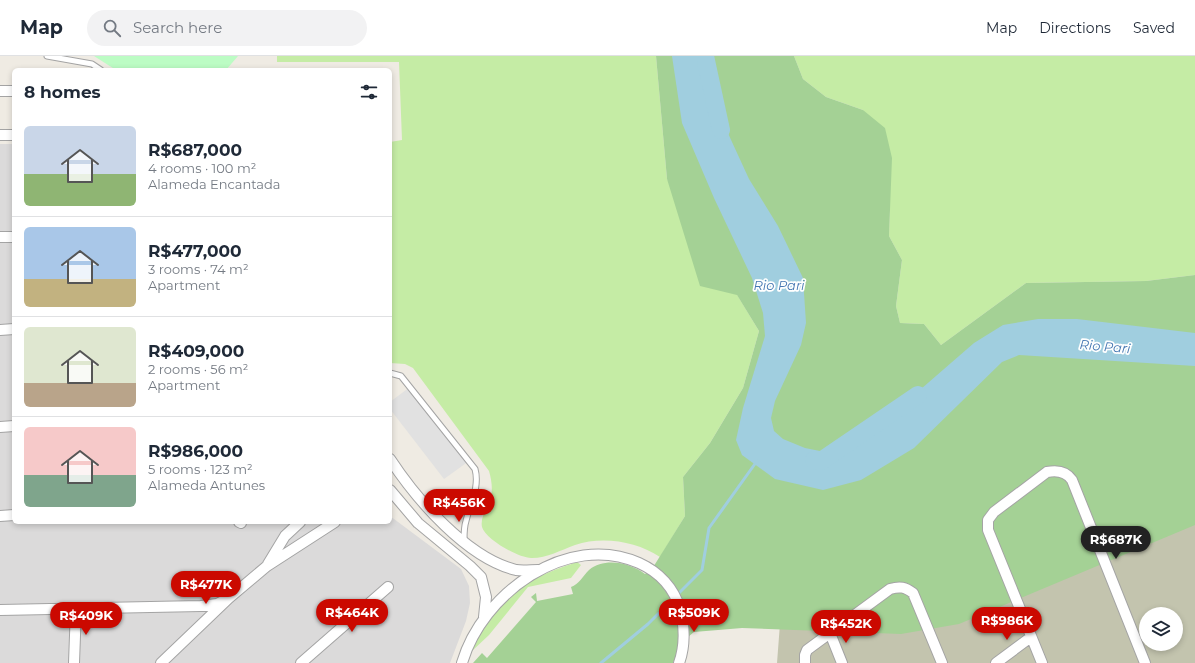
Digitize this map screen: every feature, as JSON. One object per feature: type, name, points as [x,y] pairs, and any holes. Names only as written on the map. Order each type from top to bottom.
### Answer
[{"type":"street","points":[[0,91],[12,91]]},
{"type":"street","points":[[0,135],[12,135]]},
{"type":"street","points":[[0,237],[12,237]]},
{"type":"street","points":[[0,330],[12,329]]},
{"type":"street","points":[[0,427],[12,426]]},
{"type":"street","points":[[392,462],[422,502],[452,532],[488,558],[506,566],[518,570],[540,570]]},
{"type":"street","points":[[1042,663],[988,530],[988,520],[994,512],[1047,472],[1057,471],[1069,476],[1074,485],[1145,663]]},
{"type":"street","points":[[392,492],[418,523],[481,577],[486,597],[484,618]]},
{"type":"street","points":[[392,504],[403,506]]},
{"type":"street","points":[[0,516],[12,515]]},
{"type":"street","points":[[267,566],[285,536],[298,524]]},
{"type":"street","points":[[161,663],[230,598],[267,566],[332,524]]},
{"type":"street","points":[[462,663],[465,650],[476,628],[498,600],[527,577],[540,570],[580,556],[613,556],[631,559],[646,566],[663,580],[674,593],[683,620],[684,636],[679,663]]},
{"type":"street","points":[[301,663],[388,587]]},
{"type":"street","points":[[805,663],[805,655],[807,650],[890,589],[903,587],[913,593],[942,663]]},
{"type":"street","points":[[0,610],[201,606],[217,604],[230,598]]},
{"type":"street","points":[[74,663],[76,608]]},
{"type":"street","points":[[830,633],[842,663]]},
{"type":"street","points":[[996,663],[1031,637]]},
{"type":"lane","points":[[47,56],[92,64],[98,68]]},
{"type":"lane","points":[[392,374],[401,376],[475,468],[477,486],[465,523],[464,540]]},
{"type":"shaded area","points":[[0,144],[12,144],[12,524],[392,524],[392,517],[461,569],[469,586],[470,603],[466,621],[450,663],[0,663]]},
{"type":"shaded area","points":[[410,387],[469,461],[444,479],[392,412],[392,400]]},
{"type":"shaded area","points":[[1195,392],[1195,663],[777,663],[785,558]]},
{"type":"green space","points":[[94,56],[238,56],[228,68],[113,68]]},
{"type":"green space","points":[[277,56],[656,56],[667,179],[759,331],[743,388],[710,443],[683,477],[685,516],[660,557],[640,547],[630,544],[596,541],[575,545],[543,557],[532,558],[512,552],[489,537],[485,532],[482,527],[482,520],[492,493],[489,471],[413,368],[405,364],[392,363],[392,142],[402,140],[399,62],[277,62]]},
{"type":"green space","points":[[656,56],[794,56],[803,79],[826,97],[863,110],[885,128],[892,158],[889,236],[902,260],[896,306],[900,323],[924,324],[941,345],[1026,283],[1146,281],[1195,275],[1195,525],[959,624],[901,634],[742,628],[694,632],[682,642],[673,663],[473,663],[482,653],[487,658],[536,602],[531,597],[536,593],[537,601],[573,594],[571,587],[579,582],[589,570],[602,564],[625,564],[645,574],[652,569],[685,516],[683,477],[710,443],[743,388],[759,331],[737,295],[700,286],[667,179]]},
{"type":"green space","points":[[794,56],[1195,56],[1195,275],[1146,281],[1026,283],[941,345],[924,324],[900,323],[896,306],[902,260],[889,236],[890,203],[863,110],[826,97],[803,79]]},
{"type":"green space","points":[[577,562],[581,565],[571,578],[528,587],[489,635],[472,651],[480,632],[507,599],[526,584],[537,578]]},
{"type":"water","name":"Rio Pari","points":[[672,56],[710,56],[707,79],[715,105],[749,179],[778,226],[803,278],[806,323],[801,345],[775,401],[771,418],[774,431],[783,439],[805,448],[830,453],[850,448],[868,435],[974,343],[1003,325],[1038,319],[1077,319],[1195,333],[1195,366],[1019,355],[1002,362],[914,448],[861,480],[823,490],[775,479],[742,455],[736,440],[743,408],[765,336],[763,313],[752,278],[714,198],[682,123]]},
{"type":"waterway","name":"Rio Pari","points":[[705,56],[721,130]]},
{"type":"waterway","name":"Rio Pari","points":[[814,460],[821,461],[918,395]]},
{"type":"waterway","points":[[601,663],[648,624],[702,570],[709,528],[757,461]]}]
